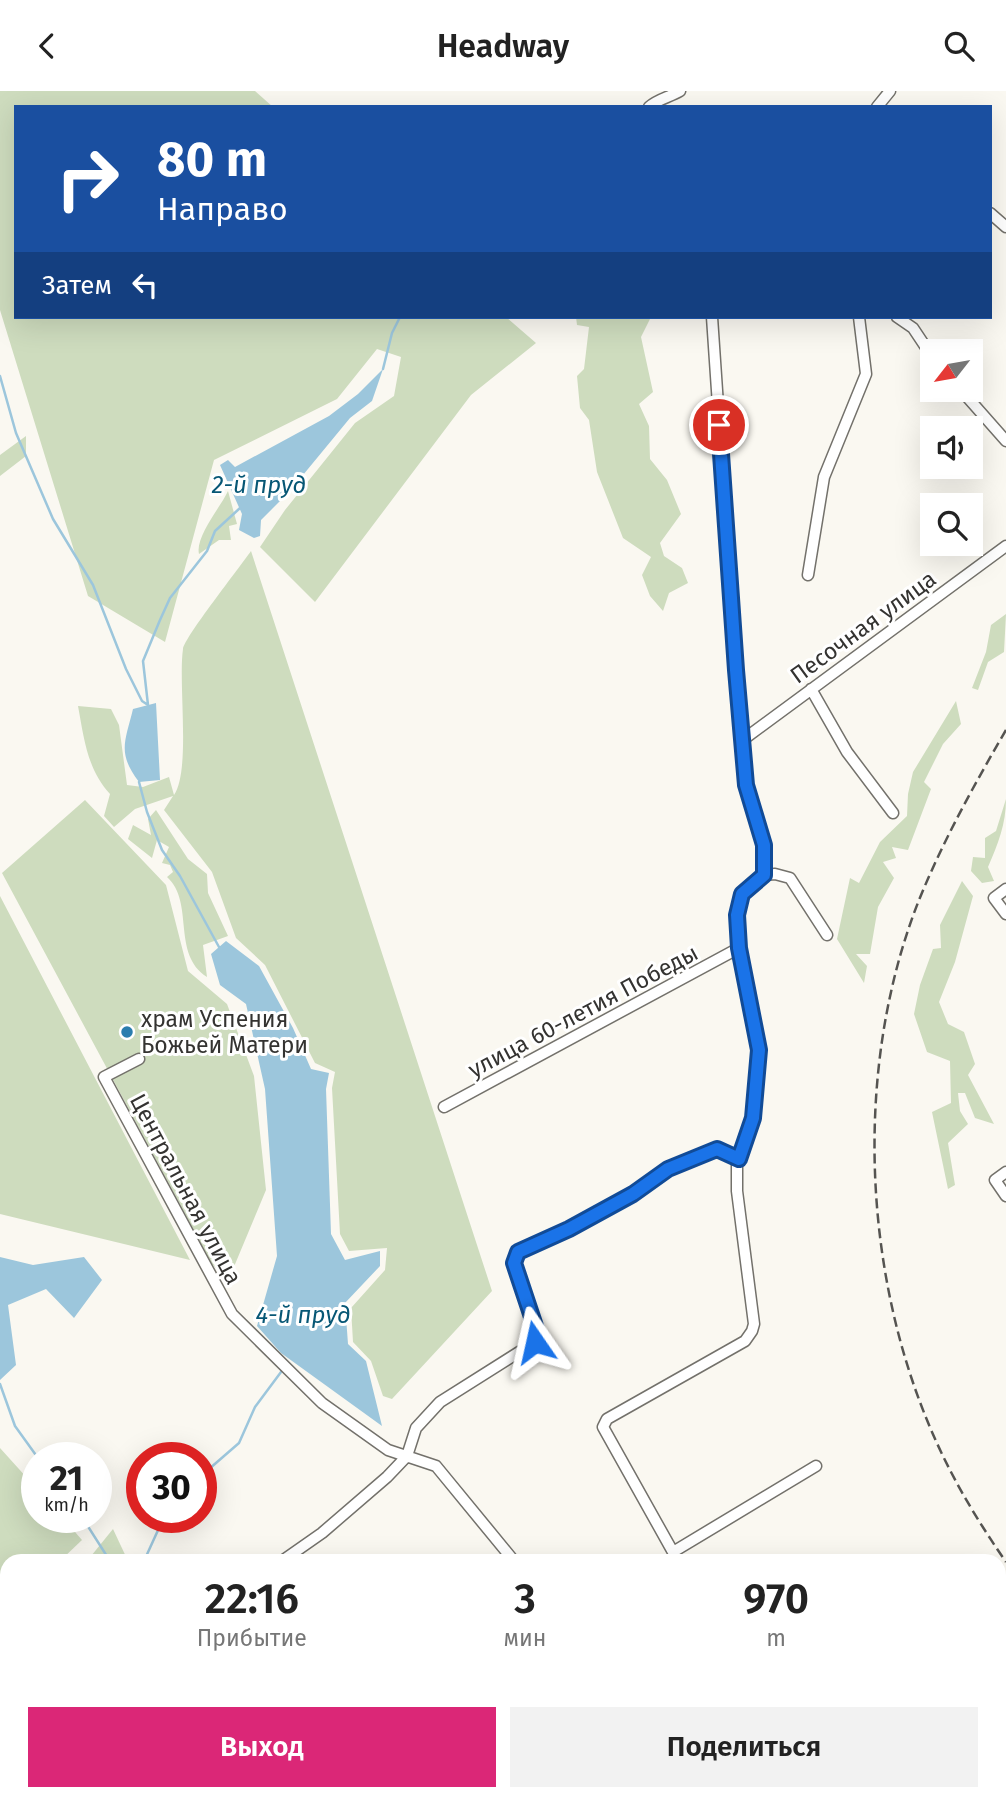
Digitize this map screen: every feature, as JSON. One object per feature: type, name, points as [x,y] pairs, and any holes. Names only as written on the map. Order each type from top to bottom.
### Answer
[{"type":"street","points":[[651,105],[680,91]]},
{"type":"street","points":[[879,105],[890,91]]},
{"type":"street","points":[[992,215],[1006,227]]},
{"type":"street","points":[[712,319],[746,785],[764,845],[764,875]]},
{"type":"street","points":[[808,575],[824,477],[866,374],[859,319]]},
{"type":"street","points":[[900,319],[913,328],[920,339]]},
{"type":"street","points":[[972,403],[1006,441]]},
{"type":"street","name":"Песочная улица","points":[[744,739],[1006,546]]},
{"type":"street","points":[[811,689],[846,752],[892,813]]},
{"type":"street","points":[[673,1554],[603,1427],[607,1419],[745,1341],[752,1331],[754,1324],[737,1191],[737,1164],[753,1118],[759,1050],[739,948],[737,915],[742,894],[764,875],[775,874],[790,878],[827,935]]},
{"type":"street","points":[[1006,889],[994,898],[1006,914]]},
{"type":"street","name":"улица 60-летия Победы","points":[[444,1107],[739,948]]},
{"type":"street","name":"Центральная улица","points":[[139,1059],[104,1077],[232,1314],[322,1403],[388,1450],[436,1466],[508,1554]]},
{"type":"street","points":[[292,1554],[322,1533],[387,1477],[407,1456],[416,1428],[440,1402],[535,1342],[536,1329],[514,1263],[518,1252],[569,1229],[633,1194],[668,1169],[717,1149],[739,1159]]},
{"type":"street","points":[[1006,1172],[995,1180],[1006,1196]]},
{"type":"street","points":[[680,1554],[816,1466]]},
{"type":"green space","points":[[0,91],[255,91],[271,105],[14,105],[14,319],[508,319],[536,343],[471,395],[315,602],[260,547],[285,510],[355,423],[394,396],[401,357],[377,349],[337,399],[214,460],[165,642],[88,596],[0,310]]},
{"type":"green space","points":[[576,319],[650,319],[641,337],[653,392],[639,404],[649,426],[650,459],[667,480],[681,514],[660,543],[664,556],[682,568],[688,583],[669,593],[663,611],[650,596],[642,575],[651,557],[623,538],[597,472],[589,420],[580,408],[577,376],[584,369],[589,327],[577,325]]},
{"type":"green space","points":[[26,436],[26,456],[0,476],[0,455]]},
{"type":"green space","points":[[228,491],[237,524],[229,526],[231,540],[219,540],[199,554],[204,531]]},
{"type":"green space","points":[[251,551],[492,1291],[392,1399],[383,1396],[371,1361],[353,1342],[351,1308],[385,1270],[387,1248],[349,1251],[340,1234],[332,1088],[335,1072],[315,1063],[265,965],[236,938],[212,872],[164,810],[173,796],[135,809],[114,827],[104,816],[110,794],[91,764],[78,706],[111,709],[119,725],[127,785],[143,787],[169,777],[174,795],[182,766],[183,649],[202,617]]},
{"type":"green space","points":[[1006,614],[1004,652],[988,662],[978,690],[972,688],[986,652],[991,625]]},
{"type":"green space","points":[[956,701],[961,724],[943,744],[924,782],[931,789],[908,850],[892,847],[896,858],[883,862],[894,878],[878,907],[870,954],[856,954],[867,966],[864,983],[837,939],[850,878],[859,883],[880,842],[907,816],[913,772]]},
{"type":"green space","points":[[1006,799],[1001,834],[988,867],[994,881],[982,883],[971,871],[973,857],[985,858],[985,838],[996,831]]},
{"type":"green space","points":[[85,800],[166,885],[188,971],[227,1004],[254,1076],[266,1190],[228,1281],[212,1264],[2,873]]},
{"type":"green space","points":[[156,810],[188,859],[207,874],[208,893],[228,936],[203,945],[207,977],[196,967],[190,955],[180,900],[167,877],[173,872],[170,865],[162,863],[169,847],[157,840],[152,858],[128,839],[133,825],[151,835],[148,819]]},
{"type":"green space","points":[[962,881],[973,896],[955,962],[939,1002],[948,1024],[964,1032],[975,1064],[968,1075],[994,1124],[975,1118],[965,1093],[958,1093],[960,1111],[968,1124],[948,1143],[955,1185],[948,1189],[932,1112],[951,1103],[950,1061],[927,1052],[914,1014],[920,985],[933,949],[941,948],[940,925]]},
{"type":"green space","points":[[0,896],[190,1260],[0,1214]]},
{"type":"green space","points":[[0,1448],[21,1471],[21,1533],[76,1533],[82,1540],[67,1554],[0,1554]]},
{"type":"green space","points":[[113,1529],[125,1554],[93,1554]]},
{"type":"water","name":"2-й пруд","points":[[383,369],[372,401],[350,418],[289,492],[261,520],[260,536],[254,538],[239,530],[242,514],[220,465],[228,460],[235,467],[329,416],[358,394]]},
{"type":"water","points":[[156,703],[160,780],[139,782],[125,755],[126,739],[133,709]]},
{"type":"water","name":"4-й пруд","points":[[226,941],[259,966],[293,1028],[311,1069],[329,1073],[326,1089],[331,1234],[345,1260],[380,1251],[380,1266],[345,1303],[348,1344],[366,1361],[382,1426],[281,1353],[257,1326],[277,1256],[265,1089],[246,1004],[220,985],[211,954]]},
{"type":"water","points":[[0,1257],[33,1265],[84,1257],[102,1280],[74,1318],[46,1289],[8,1305],[16,1365],[0,1380]]},
{"type":"waterway","points":[[383,369],[392,333],[399,319]]},
{"type":"waterway","points":[[0,376],[16,433],[53,519],[93,585],[126,669],[142,701],[148,705]]},
{"type":"waterway","points":[[148,705],[143,661],[170,598],[207,551],[215,531],[240,508]]},
{"type":"waterway","points":[[139,782],[162,850],[180,876],[219,947]]},
{"type":"waterway","points":[[217,1462],[239,1443],[255,1407],[284,1368]]},
{"type":"waterway","points":[[0,1384],[15,1426],[26,1442]]},
{"type":"waterway","points":[[92,1533],[106,1554]]},
{"type":"waterway","points":[[147,1554],[157,1533]]},
{"type":"railway","points":[[1001,1554],[951,1472],[921,1406],[899,1336],[884,1263],[876,1189],[875,1114],[882,1040],[897,968],[919,900],[959,813],[1006,730]]},
{"type":"place","name":"храм Успения Божьей Матери","points":[[127,1032]]},
{"type":"route","points":[[535,1342],[536,1329],[514,1263],[518,1252],[569,1229],[633,1194],[668,1169],[717,1149],[739,1159],[753,1118],[759,1050],[739,948],[737,915],[742,894],[764,875],[764,845],[746,785],[719,425]]}]
